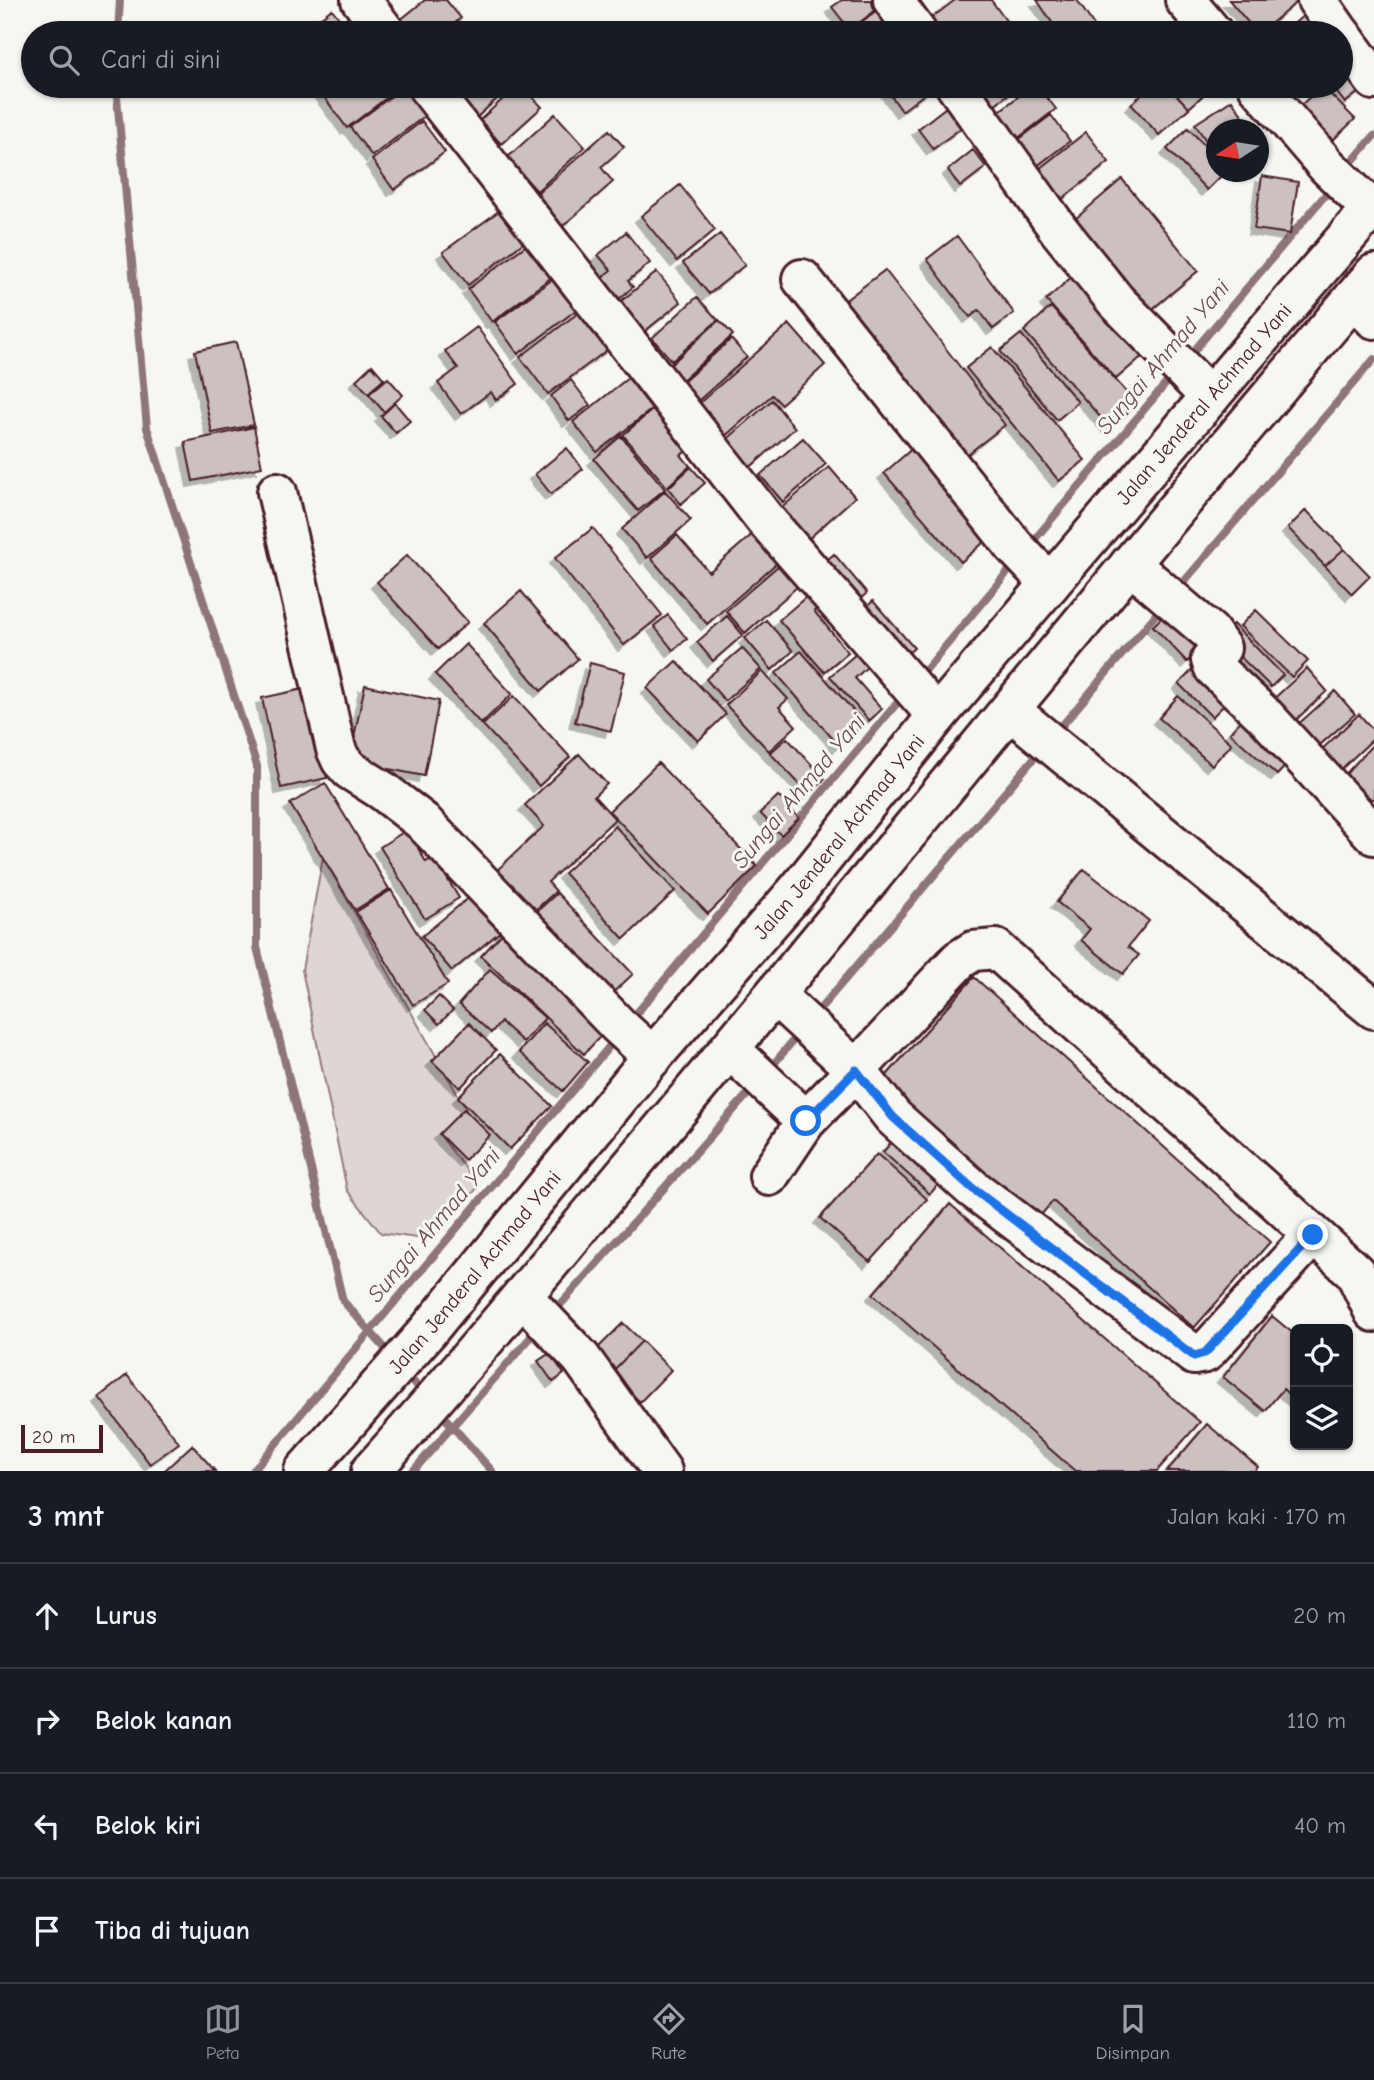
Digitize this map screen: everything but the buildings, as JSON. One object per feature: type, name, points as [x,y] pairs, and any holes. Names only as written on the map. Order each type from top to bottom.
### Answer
[{"type":"main road","points":[[360,0],[377,21]]},
{"type":"main road","points":[[893,0],[908,21]]},
{"type":"main road","points":[[1185,0],[1203,21]]},
{"type":"main road","points":[[1317,0],[1332,21]]},
{"type":"main road","points":[[1353,50],[1374,80]]},
{"type":"main road","points":[[436,98],[764,518],[921,696]]},
{"type":"main road","points":[[965,98],[1091,271],[1116,301],[1210,397]]},
{"type":"main road","points":[[1269,98],[1354,191]]},
{"type":"main road","name":"Jalan Jenderal Achmad Yani","points":[[304,1471],[427,1332],[634,1040],[797,891],[921,696],[1031,563],[1210,397],[1354,191]]},
{"type":"main road","points":[[802,279],[1031,563],[1084,619]]},
{"type":"main road","name":"Jalan Jenderal Achmad Yani","points":[[373,1470],[454,1374],[538,1313],[751,1069],[796,1015],[834,925],[1035,731],[1084,619],[1367,297]]},
{"type":"main road","points":[[277,492],[336,749],[341,760],[422,821],[634,1040]]},
{"type":"main road","points":[[1130,564],[1210,632],[1221,648],[1211,660],[1214,668],[1266,717],[1374,835]]},
{"type":"main road","points":[[1035,731],[1374,1009]]},
{"type":"main road","points":[[797,891],[834,925]]},
{"type":"main road","points":[[769,1176],[806,1121],[959,960],[973,951],[996,949],[1354,1272],[1374,1312]]},
{"type":"main road","points":[[796,1015],[856,1070],[893,1117],[972,1188],[1194,1356],[1205,1353],[1313,1235]]},
{"type":"main road","points":[[751,1069],[806,1121]]},
{"type":"main road","points":[[538,1313],[580,1358],[662,1471]]},
{"type":"shaded area","points":[[323,857],[466,1109],[442,1138],[479,1186],[431,1240],[381,1233],[347,1190],[302,970]]},
{"type":"waterway","points":[[119,21],[120,0]]},
{"type":"waterway","points":[[117,98],[147,428],[257,766],[257,947],[343,1301],[391,1355]]},
{"type":"waterway","name":"Sungai Ahmad Yani","points":[[1344,171],[1374,136]]},
{"type":"waterway","name":"Sungai Ahmad Yani","points":[[1187,359],[1332,187]]},
{"type":"waterway","name":"Sungai Ahmad Yani","points":[[1176,591],[1374,359]]},
{"type":"waterway","name":"Sungai Ahmad Yani","points":[[1029,546],[1174,374]]},
{"type":"waterway","name":"Sungai Ahmad Yani","points":[[919,678],[1016,562]]},
{"type":"waterway","name":"Sungai Ahmad Yani","points":[[1054,735],[1163,606]]},
{"type":"waterway","name":"Sungai Ahmad Yani","points":[[630,1021],[903,696]]},
{"type":"waterway","name":"Sungai Ahmad Yani","points":[[813,1017],[1041,750]]},
{"type":"waterway","name":"Sungai Ahmad Yani","points":[[768,1071],[800,1032]]},
{"type":"waterway","name":"Sungai Ahmad Yani","points":[[253,1471],[618,1036]]},
{"type":"waterway","name":"Sungai Ahmad Yani","points":[[552,1314],[755,1086]]},
{"type":"waterway","name":"Sungai Ahmad Yani","points":[[413,1471],[538,1329]]},
{"type":"waterway","points":[[406,1373],[425,1395]]},
{"type":"waterway","points":[[438,1410],[492,1471]]},
{"type":"route","points":[[806,1121],[856,1070],[893,1117],[972,1188],[1194,1356],[1205,1353],[1313,1235]]}]
